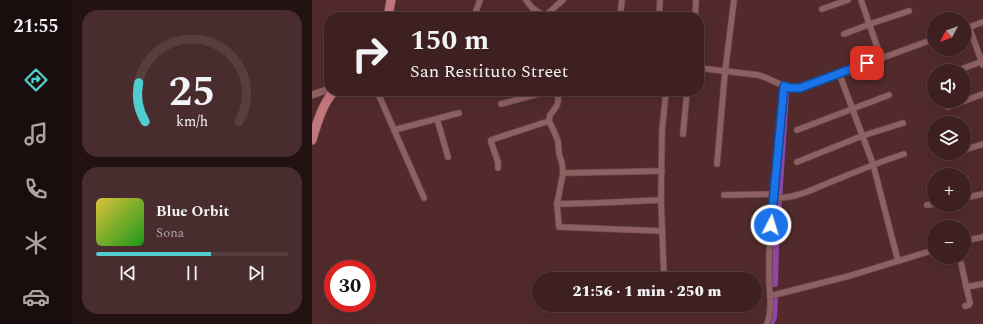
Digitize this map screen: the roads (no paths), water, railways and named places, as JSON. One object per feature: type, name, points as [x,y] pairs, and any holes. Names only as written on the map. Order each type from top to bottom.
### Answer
[{"type":"main road","points":[[389,12],[391,0]]},
{"type":"main road","points":[[312,140],[325,104],[330,96]]},
{"type":"street","points":[[476,12],[480,0]]},
{"type":"street","points":[[526,0],[537,12]]},
{"type":"street","points":[[550,12],[562,0]]},
{"type":"street","points":[[621,12],[622,0]]},
{"type":"street","points":[[659,12],[660,0]]},
{"type":"street","points":[[695,12],[696,0]]},
{"type":"street","points":[[717,164],[725,72],[734,0]]},
{"type":"street","points":[[822,9],[848,0]]},
{"type":"street","points":[[861,0],[881,58]]},
{"type":"street","points":[[844,34],[909,11]]},
{"type":"street","points":[[971,26],[983,22]]},
{"type":"street","points":[[971,38],[983,63],[971,67]]},
{"type":"street","points":[[704,69],[764,76],[784,86],[790,88],[800,88],[927,42]]},
{"type":"street","points":[[839,73],[873,164],[898,261]]},
{"type":"street","points":[[767,324],[770,310],[769,260],[776,197],[784,86]]},
{"type":"street","points":[[312,95],[324,91]]},
{"type":"street","points":[[971,99],[983,94]]},
{"type":"street","points":[[797,130],[889,95]]},
{"type":"street","points":[[379,96],[424,198]]},
{"type":"street","points":[[501,104],[531,96]]},
{"type":"street","points":[[558,96],[558,105],[550,115],[549,121],[554,129],[558,141],[563,173],[557,204],[559,226],[662,231]]},
{"type":"street","points":[[664,272],[661,200],[662,131],[666,96]]},
{"type":"street","points":[[683,134],[687,96]]},
{"type":"street","points":[[394,130],[460,113]]},
{"type":"street","points":[[437,118],[448,157]]},
{"type":"street","points":[[312,120],[315,130]]},
{"type":"street","points":[[498,168],[498,162],[491,142],[492,139],[549,121]]},
{"type":"street","points":[[797,162],[862,136],[903,123]]},
{"type":"street","points":[[971,148],[983,144]]},
{"type":"street","points":[[724,196],[788,198],[808,192],[873,164],[904,154]]},
{"type":"street","points":[[563,173],[662,171]]},
{"type":"street","points":[[971,197],[983,194]]},
{"type":"street","points":[[557,204],[661,200]]},
{"type":"street","points":[[971,240],[983,237]]},
{"type":"street","points":[[770,296],[849,276],[927,252]]},
{"type":"street","points":[[961,264],[970,303],[969,305],[964,306]]},
{"type":"street","points":[[966,287],[983,284]]},
{"type":"waterway","points":[[775,284],[776,245],[786,94]]},
{"type":"waterway","points":[[771,324],[774,317],[775,296]]}]
